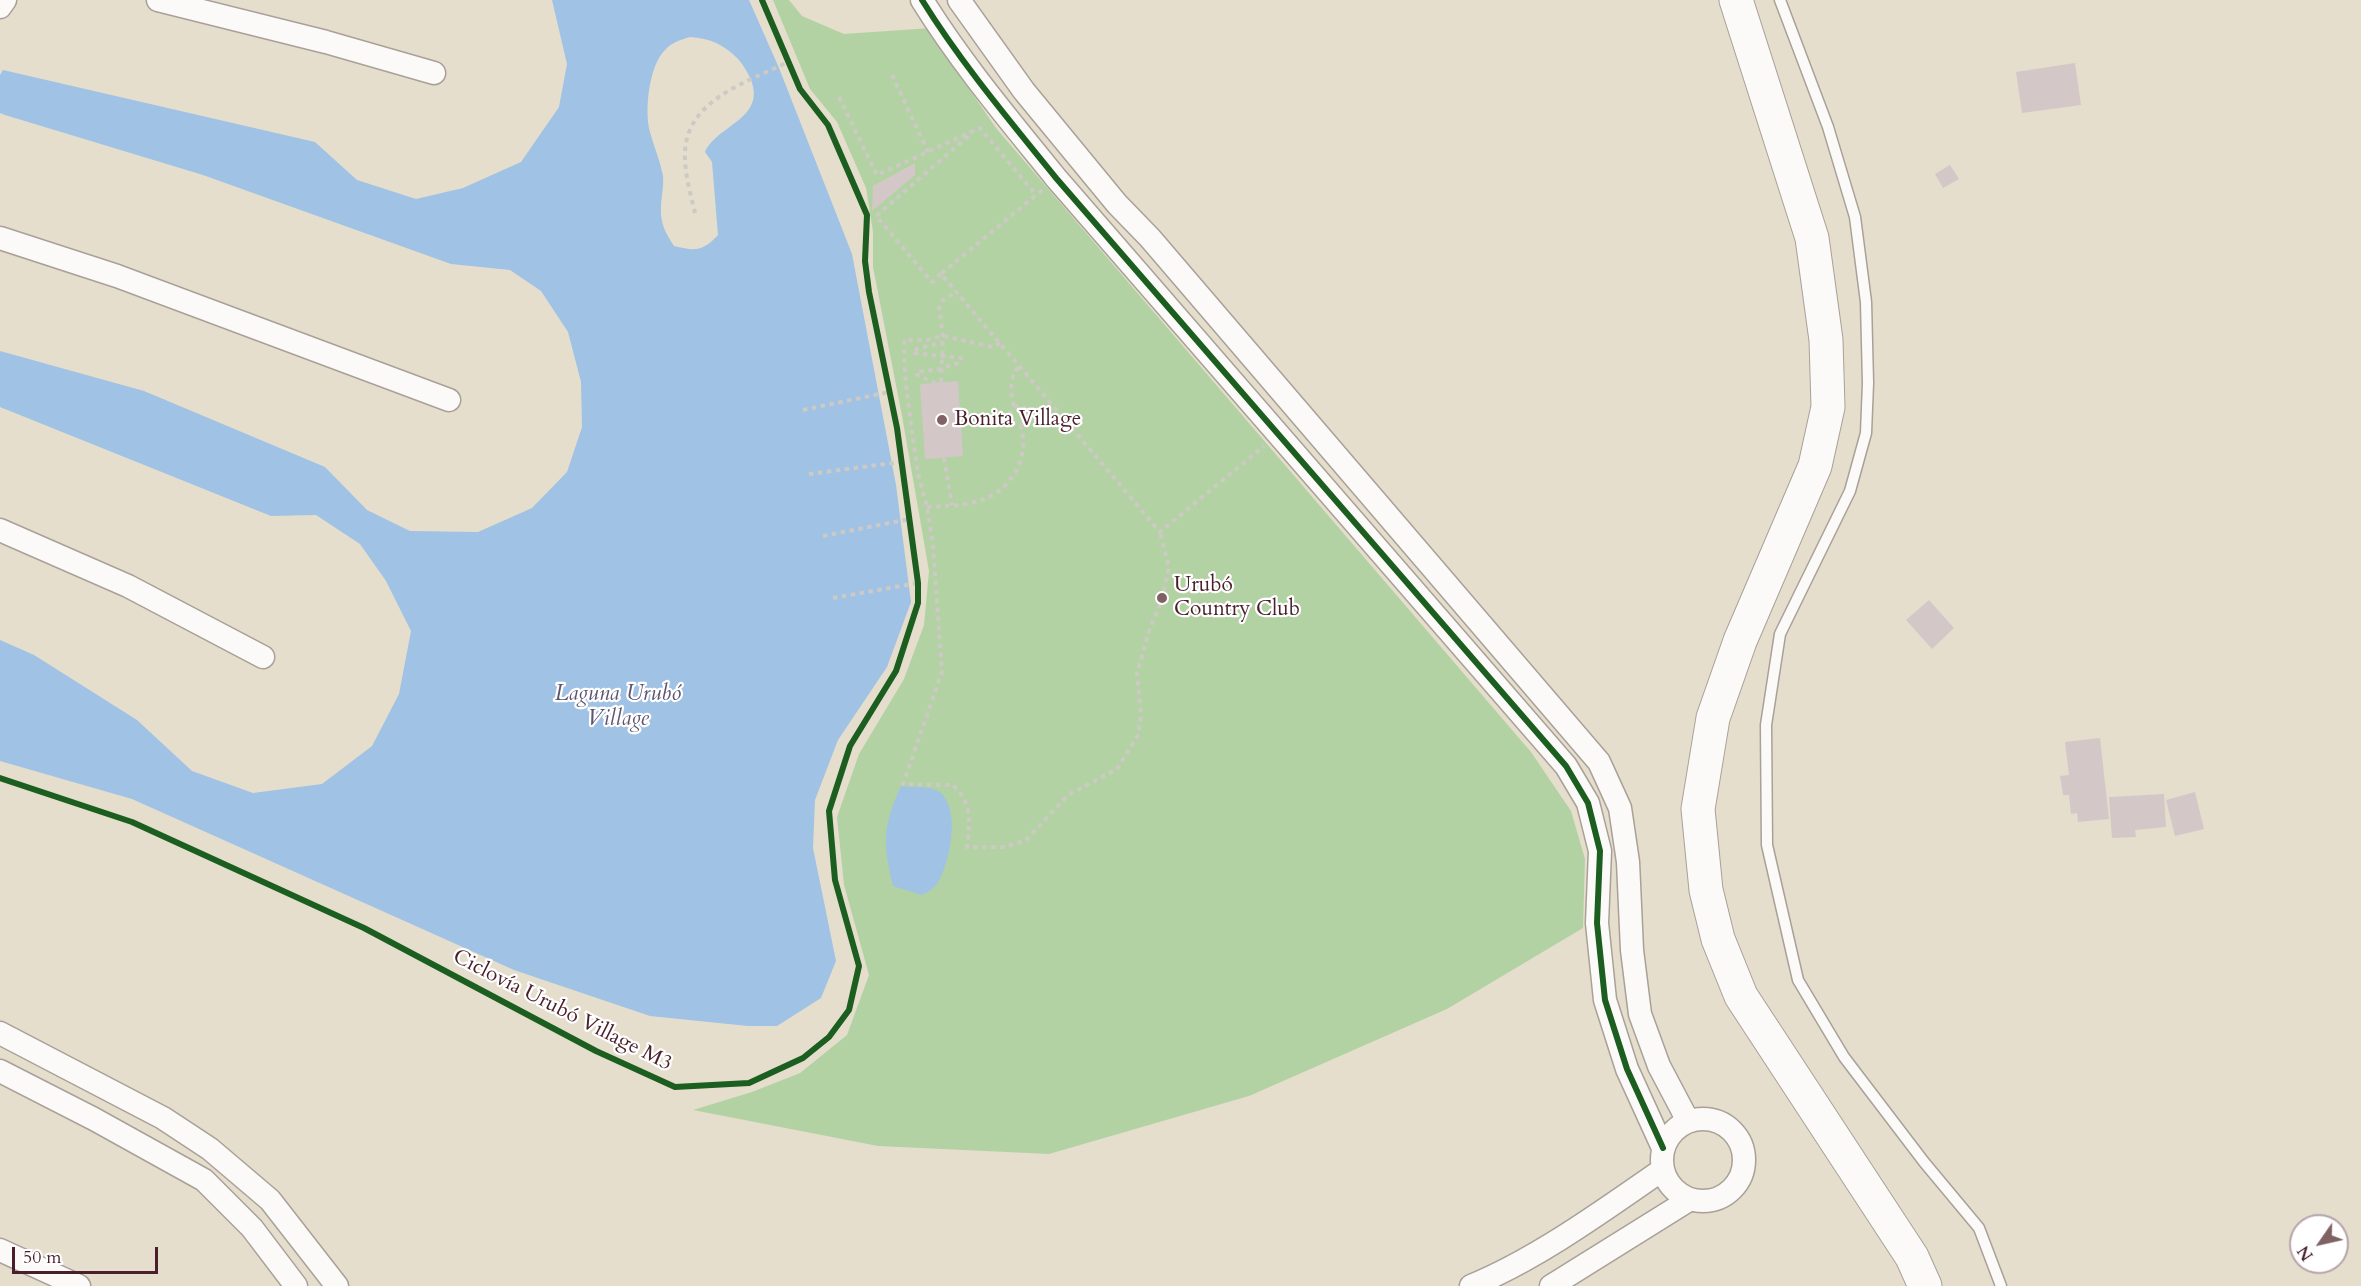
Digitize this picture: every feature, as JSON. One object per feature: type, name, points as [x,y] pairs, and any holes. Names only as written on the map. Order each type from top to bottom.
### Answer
[{"type":"main road","points":[[1736,0],[1812,238],[1826,340],[1828,407],[1815,466],[1740,640],[1713,718],[1698,809],[1706,890],[1718,939],[1741,996],[1906,1248],[1925,1286]]},
{"type":"street","points":[[0,7],[5,0]]},
{"type":"street","points":[[158,0],[326,42],[434,73]]},
{"type":"street","points":[[922,0],[1008,118],[1065,188],[1566,765],[1588,803],[1600,851],[1597,922],[1605,1000],[1627,1069],[1663,1148]]},
{"type":"street","points":[[959,0],[1024,92],[1118,204],[1150,238],[1599,762],[1620,808],[1628,862],[1632,950],[1640,1014],[1659,1066],[1688,1121]]},
{"type":"street","points":[[1095,223],[1118,204]]},
{"type":"street","points":[[0,238],[128,280],[449,400]]},
{"type":"street","points":[[0,531],[128,586],[263,657]]},
{"type":"street","points":[[1588,803],[1614,794]]},
{"type":"street","points":[[0,1033],[163,1118],[210,1149],[270,1200],[338,1286]]},
{"type":"street","points":[[28,1046],[7,1075],[204,1180],[252,1228],[290,1277],[309,1250]]},
{"type":"street","points":[[1702,1118],[1717,1120],[1739,1139],[1744,1152],[1744,1167],[1739,1180],[1730,1192],[1711,1201],[1689,1200],[1667,1181],[1662,1170],[1663,1148],[1669,1135],[1677,1126],[1688,1121],[1702,1118]]},
{"type":"street","points":[[1471,1286],[1488,1279],[1579,1227],[1662,1170]]},
{"type":"street","points":[[1551,1286],[1689,1200]]},
{"type":"street","points":[[0,1250],[79,1286]]},
{"type":"lane","points":[[1780,0],[1828,127],[1855,217],[1866,302],[1868,383],[1866,434],[1850,491],[1780,634],[1766,725],[1767,845],[1798,980],[1844,1057],[1924,1162],[1979,1228],[2001,1286]]},
{"type":"path","points":[[784,52],[792,71]]},
{"type":"path","points":[[695,213],[686,172],[685,145],[690,127],[719,97],[788,62]]},
{"type":"path","points":[[892,75],[928,152]]},
{"type":"path","points":[[839,97],[876,175],[980,128],[1036,195]]},
{"type":"path","points":[[976,130],[876,216],[932,282],[1036,195],[1048,187],[1065,188]]},
{"type":"path","points":[[941,274],[1000,343],[1160,532],[1169,567],[1162,600],[1150,627],[1137,673],[1141,716],[1138,735],[1117,769],[1068,795],[1026,840],[1006,847],[967,847],[970,818],[963,795],[953,784],[903,784],[942,672],[933,545],[911,425],[905,375],[904,340],[926,340],[943,336],[993,347],[1000,343]]},
{"type":"path","points":[[943,342],[914,350],[914,354],[942,355],[961,358],[961,362],[940,369],[916,372],[917,375],[939,382],[940,369],[942,355],[943,342],[943,336],[939,308],[944,300],[956,292]]},
{"type":"path","points":[[1014,406],[1023,406],[1028,413],[1026,422],[1014,423],[1010,417],[1010,411],[1014,406],[1010,386],[1019,366]]},
{"type":"path","points":[[887,381],[891,401]]},
{"type":"path","points":[[803,410],[889,392]]},
{"type":"path","points":[[927,507],[964,505],[1001,491],[1011,480],[1021,461],[1024,436],[1020,424]]},
{"type":"path","points":[[1160,532],[1278,434]]},
{"type":"path","points":[[900,450],[903,473]]},
{"type":"path","points":[[944,458],[952,505]]},
{"type":"path","points":[[809,474],[901,462]]},
{"type":"path","points":[[908,508],[911,530]]},
{"type":"path","points":[[823,536],[910,519]]},
{"type":"path","points":[[917,573],[918,593]]},
{"type":"path","points":[[833,598],[918,583]]},
{"type":"green space","name":"Urubó Country Club","points":[[773,0],[789,0],[802,16],[844,34],[931,28],[935,39],[996,128],[1531,752],[1571,811],[1585,859],[1583,928],[1447,1009],[1249,1096],[1049,1154],[878,1146],[693,1110],[752,1092],[800,1073],[847,1035],[869,975],[844,885],[837,817],[859,754],[904,679],[924,625],[929,571],[873,267],[873,232],[866,188],[837,122],[810,89]]},
{"type":"water","name":"Laguna Urubó Village","points":[[552,0],[749,0],[779,68],[852,254],[896,485],[911,602],[887,667],[838,740],[815,800],[813,848],[836,961],[821,998],[777,1026],[748,1026],[650,1016],[514,970],[132,799],[0,761],[0,640],[34,655],[137,720],[192,771],[253,793],[322,784],[372,746],[399,694],[411,631],[386,581],[360,544],[316,515],[271,516],[0,407],[0,351],[144,391],[325,467],[367,510],[410,531],[478,532],[532,508],[567,472],[582,427],[581,382],[568,332],[541,291],[510,270],[451,264],[203,175],[5,115],[0,113],[0,75],[3,70],[315,142],[357,180],[416,199],[463,188],[521,162],[559,107],[567,64]],"holes":[[[690,37],[717,43],[734,55],[749,75],[754,93],[752,104],[746,113],[719,135],[705,152],[712,162],[718,235],[703,247],[687,249],[674,246],[663,223],[661,213],[663,176],[648,123],[648,100],[652,76],[660,56],[677,42]]]},
{"type":"water","points":[[901,786],[934,789],[945,799],[950,809],[951,836],[946,863],[937,884],[922,895],[893,886],[890,871],[886,847],[887,825]]},
{"type":"building","points":[[2075,63],[2081,105],[2022,113],[2016,72]]},
{"type":"building","points":[[915,163],[915,175],[872,211],[873,186]]},
{"type":"building","points":[[1950,165],[1959,179],[1943,188],[1935,174]]},
{"type":"building","name":"Bonita Village","points":[[958,381],[963,456],[925,459],[920,384]]},
{"type":"building","points":[[1929,600],[1954,628],[1932,649],[1906,620]]},
{"type":"building","points":[[2100,738],[2109,819],[2078,822],[2077,813],[2071,814],[2069,795],[2063,795],[2060,776],[2069,775],[2065,742]]},
{"type":"building","points":[[2195,792],[2204,829],[2175,836],[2166,800]]},
{"type":"building","points":[[2164,794],[2166,827],[2135,830],[2136,837],[2112,838],[2109,797]]},
{"type":"cycle path","name":"Ciclovía Urubó Village M3","points":[[0,778],[132,822],[364,928],[596,1051],[675,1087],[749,1083],[803,1058],[829,1037],[849,1010],[859,966],[835,880],[829,811],[850,746],[896,671],[918,603],[918,583],[897,428],[869,292],[865,261],[867,215],[828,125],[800,89],[762,0]]},
{"type":"cycle path","points":[[922,0],[969,69],[1056,178],[1566,766],[1588,803],[1600,851],[1597,923],[1605,1000],[1627,1069],[1663,1148]]},
{"type":"place","name":"Bonita Village","points":[[942,420]]},
{"type":"place","name":"Urubó Country Club","points":[[1162,598]]}]
